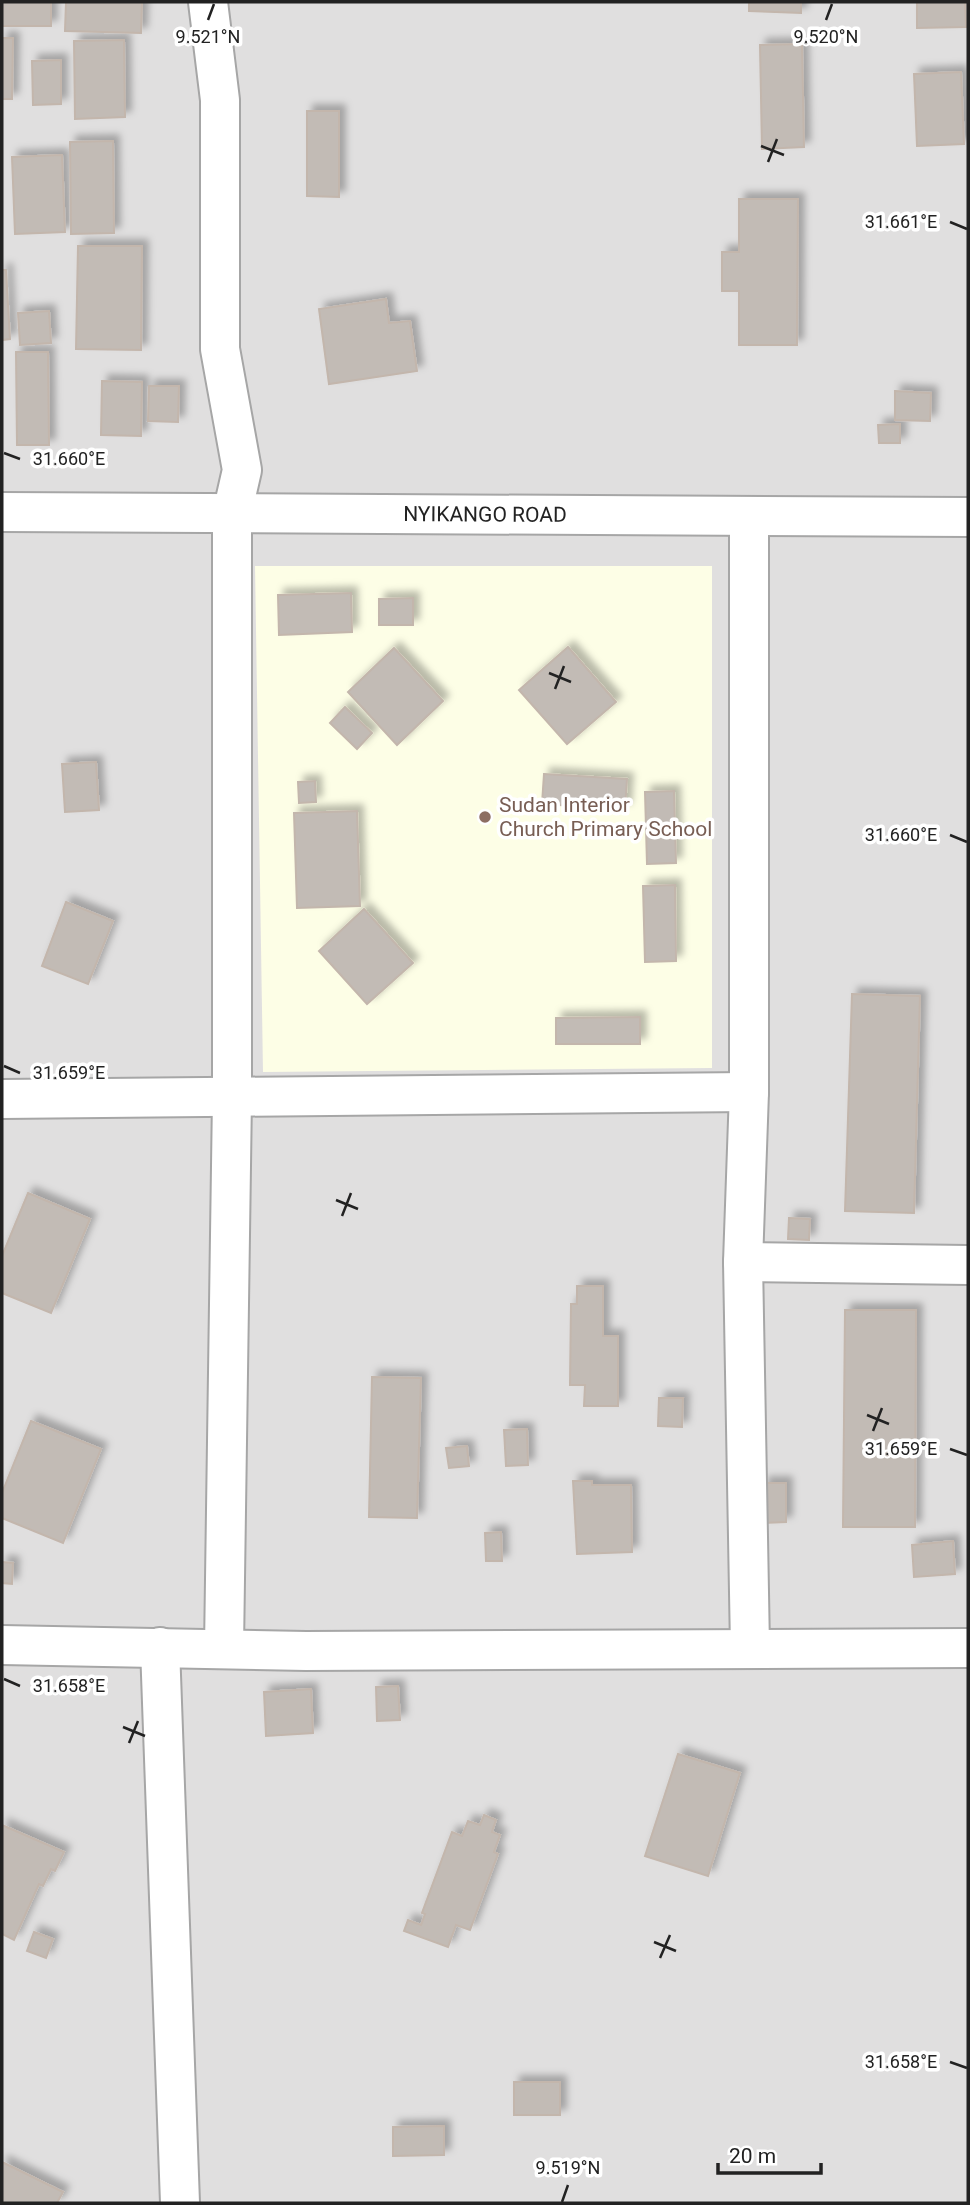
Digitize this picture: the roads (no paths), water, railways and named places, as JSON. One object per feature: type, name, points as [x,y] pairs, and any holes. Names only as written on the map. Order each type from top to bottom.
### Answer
[{"type":"street","points":[[208,2],[220,100],[220,349],[242,470],[232,514],[232,1097],[224,1648]]},
{"type":"street","name":"NYIKANGO ROAD","points":[[2,512],[968,517]]},
{"type":"street","points":[[750,516],[749,1092],[743,1262],[750,1647]]},
{"type":"street","points":[[2,1099],[749,1092]]},
{"type":"street","points":[[743,1262],[968,1265]]},
{"type":"street","points":[[2,1645],[306,1651],[968,1648]]},
{"type":"street","points":[[160,1647],[180,2203]]},
{"type":"place","name":"Sudan Interior Church Primary School","points":[[485,817]]}]
